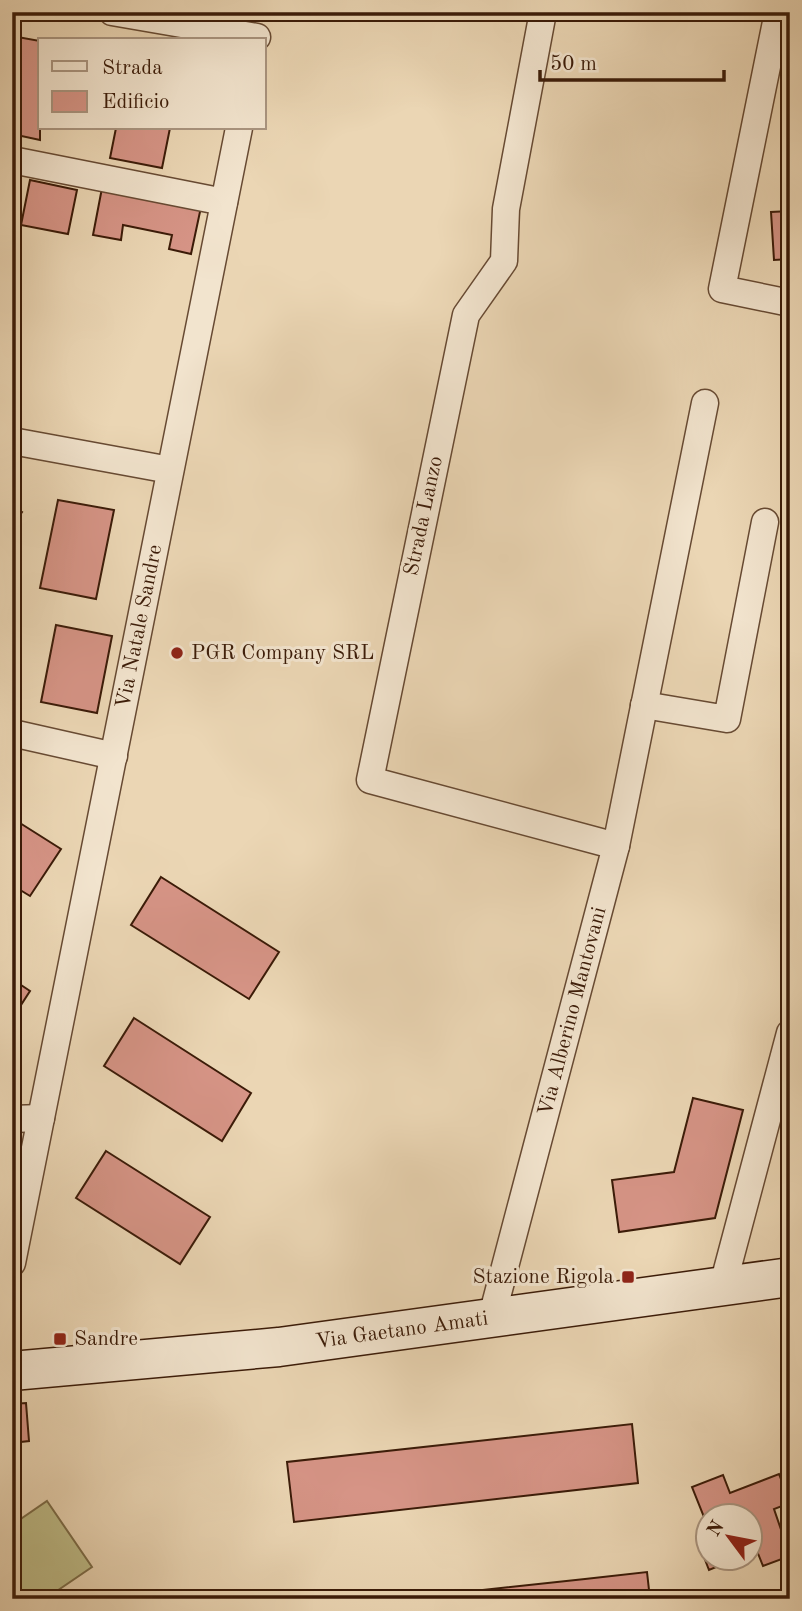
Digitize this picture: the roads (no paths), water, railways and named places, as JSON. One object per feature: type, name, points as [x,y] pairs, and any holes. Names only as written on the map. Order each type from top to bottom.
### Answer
[{"type":"street","points":[[112,12],[259,30]]},
{"type":"street","name":"Strada Lanzo","points":[[544,12],[506,209],[507,247],[504,261],[466,315],[370,780],[616,846]]},
{"type":"street","points":[[778,12],[722,289],[790,303]]},
{"type":"street","points":[[12,160],[224,202],[239,130]]},
{"type":"street","name":"Via Natale Sandre","points":[[12,1263],[224,202]]},
{"type":"street","name":"Via Alberino Mantovani","points":[[492,1316],[616,846],[705,402]]},
{"type":"street","points":[[12,441],[170,470]]},
{"type":"street","points":[[644,705],[727,719],[765,522]]},
{"type":"street","points":[[12,733],[114,756]]},
{"type":"street","points":[[723,1285],[790,1033]]},
{"type":"street","points":[[12,1119],[41,1118]]},
{"type":"street","name":"Via Gaetano Amati","points":[[12,1371],[279,1346],[790,1277]]},
{"type":"place","name":"PGR Company SRL","points":[[177,653]]},
{"type":"place","name":"Stazione Rigola","points":[[628,1277]]},
{"type":"place","name":"Sandre","points":[[60,1339]]}]
